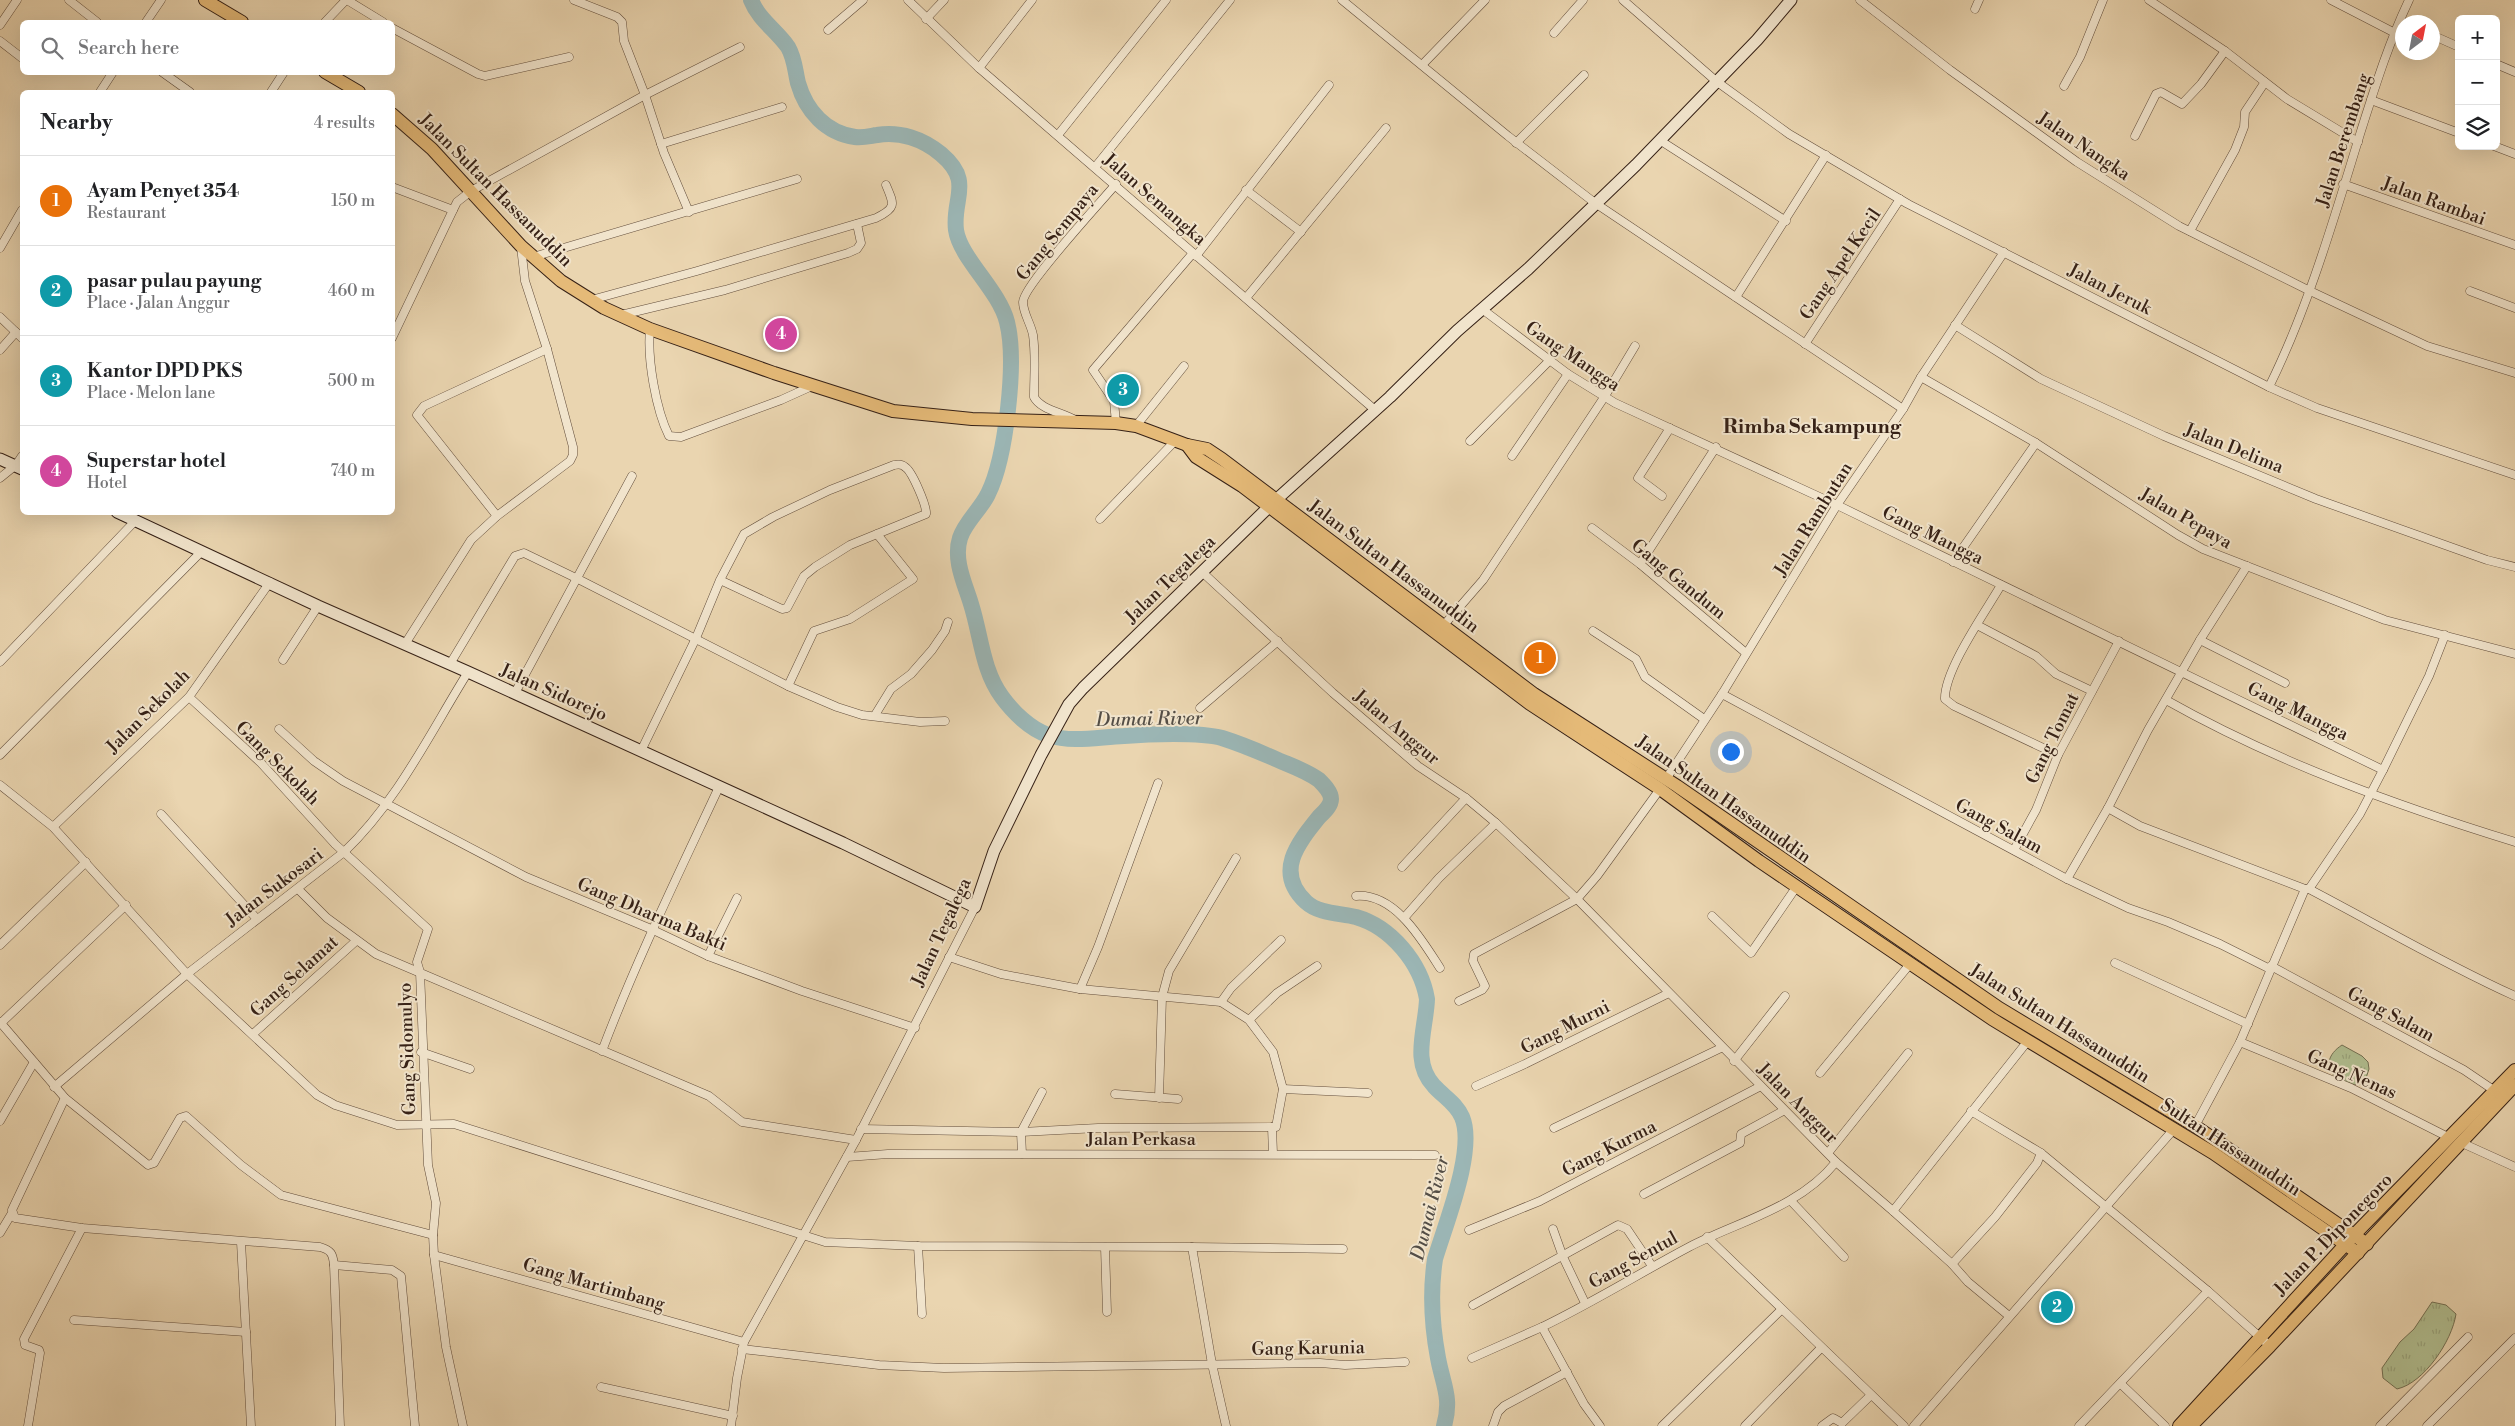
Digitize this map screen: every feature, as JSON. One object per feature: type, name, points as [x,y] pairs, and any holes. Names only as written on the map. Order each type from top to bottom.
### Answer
[{"type":"main road","points":[[205,0],[239,20]]},
{"type":"main road","points":[[330,75],[356,90]]},
{"type":"main road","name":"Jalan Sultan Hassanuddin","points":[[395,117],[427,144],[521,246],[562,281],[589,300],[619,316],[650,329],[812,386],[893,411],[972,419],[1076,421]]},
{"type":"main road","points":[[1076,421],[1136,426],[1175,441]]},
{"type":"main road","name":"Sultan Hassanuddin","points":[[1175,441],[1187,445],[1196,457],[1273,503],[1510,689],[1577,727],[1663,784],[1797,886],[1910,964],[2027,1042],[2174,1129],[2350,1240]]},
{"type":"main road","name":"Jalan Sultan Hassanuddin","points":[[1273,503],[1443,626],[1577,727]]},
{"type":"main road","name":"Jalan Sultan Hassanuddin","points":[[1663,784],[1999,1008],[2195,1126],[2362,1248]]},
{"type":"main road","points":[[1992,1019],[1999,1008]]},
{"type":"main road","name":"Jalan P. Diponegoro","points":[[2179,1426],[2350,1240],[2456,1141],[2494,1091],[2515,1070]]},
{"type":"main road","points":[[2191,1426],[2270,1346],[2362,1248],[2456,1141],[2515,1085]]},
{"type":"street","points":[[0,25],[17,0]]},
{"type":"street","points":[[69,0],[94,20]]},
{"type":"street","points":[[147,20],[161,0]]},
{"type":"street","points":[[328,20],[346,0],[380,20]]},
{"type":"street","points":[[574,0],[621,19],[624,41],[645,95],[661,144],[689,212]]},
{"type":"street","points":[[828,30],[863,0]]},
{"type":"street","name":"Jalan Semangka","points":[[908,0],[979,68],[1096,166],[1375,410]]},
{"type":"street","points":[[926,19],[944,0]]},
{"type":"street","points":[[979,68],[1032,0]]},
{"type":"street","points":[[1058,135],[1166,0]]},
{"type":"street","points":[[1096,166],[1230,0]]},
{"type":"street","points":[[1342,0],[1516,143],[1595,203],[1903,409]]},
{"type":"street","points":[[1422,66],[1485,0]]},
{"type":"street","points":[[1554,34],[1583,0]]},
{"type":"street","name":"Jalan Jeruk","points":[[1623,0],[1716,81],[1788,134],[1900,200],[2269,388],[2317,408],[2515,474]]},
{"type":"street","name":"Jalan Tegalega","points":[[732,1426],[743,1346],[847,1157],[915,1028],[948,957],[975,907],[994,851],[1069,704],[1087,684],[1273,503],[1482,309],[1528,269],[1661,141],[1791,0]]},
{"type":"street","name":"Jalan Nangka","points":[[1860,0],[1950,70],[2077,162],[2190,231],[2308,290],[2436,350],[2515,373]]},
{"type":"street","points":[[1975,9],[1979,0]]},
{"type":"street","points":[[2064,86],[2080,57],[2103,0]]},
{"type":"street","points":[[2149,0],[2225,51],[2287,99],[2358,142]]},
{"type":"street","points":[[2331,0],[2395,33]]},
{"type":"street","name":"Jalan Berembang","points":[[2404,15],[2409,0]]},
{"type":"street","points":[[395,30],[485,76],[569,57]]},
{"type":"street","name":"Jalan Berembang","points":[[2269,388],[2294,335],[2371,100],[2395,33]]},
{"type":"street","points":[[2440,39],[2455,45]]},
{"type":"street","points":[[0,41],[20,56]]},
{"type":"street","points":[[395,332],[457,202],[471,190],[645,95],[740,47]]},
{"type":"street","points":[[2135,136],[2156,94],[2161,92],[2182,104],[2225,51]]},
{"type":"street","points":[[2500,66],[2515,72]]},
{"type":"street","points":[[101,90],[111,75]]},
{"type":"street","points":[[166,75],[187,90]]},
{"type":"street","points":[[272,90],[282,75]]},
{"type":"street","points":[[1516,143],[1584,75]]},
{"type":"street","points":[[2190,231],[2235,150],[2244,127],[2245,112],[2265,82]]},
{"type":"street","points":[[1116,423],[1114,401],[1093,370],[1195,254],[1329,85]]},
{"type":"street","points":[[2371,100],[2455,132]]},
{"type":"street","points":[[661,144],[782,107]]},
{"type":"street","points":[[1246,298],[1386,128]]},
{"type":"street","points":[[1661,141],[1786,220]]},
{"type":"street","points":[[2500,148],[2515,154]]},
{"type":"street","points":[[1736,297],[1826,155]]},
{"type":"street","points":[[534,257],[797,179]]},
{"type":"street","name":"Gang Sempaya","points":[[1076,421],[1060,412],[1041,406],[1034,397],[1035,355],[1033,334],[1023,303],[1028,291],[1045,268],[1116,184]]},
{"type":"street","name":"Jalan Rambai","points":[[2343,184],[2515,245]]},
{"type":"street","points":[[589,300],[876,218],[890,210],[893,201],[886,185]]},
{"type":"street","points":[[395,188],[453,210]]},
{"type":"street","points":[[1246,190],[1301,232]]},
{"type":"street","name":"Gang Apel Kecil","points":[[1804,344],[1900,200]]},
{"type":"street","points":[[0,248],[20,213]]},
{"type":"street","points":[[619,316],[725,290],[848,253],[857,249],[861,243],[857,224]]},
{"type":"street","points":[[405,644],[468,544],[497,516],[570,461],[573,456],[573,447],[547,348],[525,281],[521,246]]},
{"type":"street","name":"Jalan Rambutan","points":[[1663,784],[1722,694],[1837,505],[1903,409],[1921,377],[2004,252]]},
{"type":"street","points":[[2470,291],[2515,308]]},
{"type":"street","name":"Gang Mangga","points":[[1482,309],[1549,361],[1605,396],[1837,505],[2383,770]]},
{"type":"street","points":[[0,317],[20,336]]},
{"type":"street","name":"Jalan Delima","points":[[1955,325],[2041,379],[2164,436],[2316,499],[2487,560],[2515,567]]},
{"type":"street","points":[[650,329],[648,342],[651,373],[669,436],[681,437],[812,386]]},
{"type":"street","points":[[0,350],[16,332]]},
{"type":"street","points":[[1443,626],[1483,580],[1605,396],[1635,346]]},
{"type":"street","points":[[497,516],[417,415],[424,406],[547,348]]},
{"type":"street","points":[[1470,441],[1549,361]]},
{"type":"street","points":[[1136,426],[1184,366]]},
{"type":"street","points":[[1512,456],[1568,374]]},
{"type":"street","name":"Jalan Pepaya","points":[[1921,377],[2036,443],[2178,535],[2203,548],[2385,620],[2515,654]]},
{"type":"street","points":[[1662,496],[1638,478],[1670,428]]},
{"type":"street","points":[[1100,519],[1175,441]]},
{"type":"street","points":[[1954,562],[2036,443]]},
{"type":"street","points":[[1640,564],[1716,447]]},
{"type":"street","points":[[0,459],[20,464]]},
{"type":"street","points":[[0,478],[20,464]]},
{"type":"street","points":[[641,751],[696,638],[720,580],[738,543],[748,531],[830,490],[894,465],[904,466],[911,474],[926,507],[926,514],[850,545],[815,567],[804,576],[785,609],[720,580]]},
{"type":"street","points":[[515,693],[632,476]]},
{"type":"street","name":"Jalan Sidorejo","points":[[124,515],[318,606],[641,751],[975,907]]},
{"type":"street","points":[[0,662],[136,520]]},
{"type":"street","name":"Gang Gandum","points":[[1592,528],[1640,564],[1746,653]]},
{"type":"street","points":[[788,686],[814,631],[850,619],[914,579],[877,534]]},
{"type":"street","points":[[0,754],[201,552]]},
{"type":"street","points":[[450,664],[515,556],[524,553],[788,686],[837,707],[862,715],[875,715],[920,722],[944,721]]},
{"type":"street","points":[[2067,879],[2108,808],[2148,730],[2200,640],[2247,566]]},
{"type":"street","name":"Jalan Anggur","points":[[1202,572],[1333,692],[1418,766],[1466,798],[1496,823],[1577,899],[1667,994],[1836,1162],[1952,1264],[1968,1282],[2010,1316]]},
{"type":"street","name":"Jalan Sekolah","points":[[53,827],[189,697],[270,582]]},
{"type":"street","points":[[2001,585],[1977,625],[1947,683],[1945,699],[1954,706],[2058,756]]},
{"type":"street","points":[[283,660],[318,606]]},
{"type":"street","points":[[875,715],[891,689],[912,674],[932,650],[945,631],[948,622]]},
{"type":"street","points":[[1977,625],[2036,656],[2056,674],[2092,691]]},
{"type":"street","points":[[1594,631],[1636,660],[1645,677],[1704,719]]},
{"type":"street","points":[[2195,1126],[2240,1042],[2307,889],[2360,814],[2429,676],[2445,635]]},
{"type":"street","points":[[2200,640],[2285,683]]},
{"type":"street","points":[[1200,708],[1278,641]]},
{"type":"street","name":"Gang Tomat","points":[[2014,850],[2036,810],[2058,756],[2119,642]]},
{"type":"street","name":"Jalan Sukosari","points":[[54,1087],[187,974],[344,852],[371,826],[468,672]]},
{"type":"street","name":"Gang Salam","points":[[1722,694],[2067,879],[2128,908],[2168,922],[2271,968],[2464,1070],[2494,1091]]},
{"type":"street","name":"Gang Sekolah","points":[[189,697],[261,763],[344,852],[426,926],[428,934],[417,962],[420,972]]},
{"type":"street","points":[[2166,700],[2205,722],[2291,762],[2450,822],[2515,842]]},
{"type":"street","name":"Gang Dharma Bakti","points":[[279,729],[328,771],[386,805],[526,877],[651,929],[708,956],[802,991],[915,1028]]},
{"type":"street","points":[[1080,989],[1098,947],[1158,783]]},
{"type":"street","points":[[1460,1001],[1482,990],[1485,986],[1473,961],[1474,954],[1577,899],[1597,876],[1663,784]]},
{"type":"street","points":[[0,785],[53,827],[187,974],[317,1095],[326,1101],[397,1125],[454,1124],[825,1242],[918,1246],[1192,1246],[1343,1250]]},
{"type":"street","points":[[602,1051],[651,929],[678,878],[719,787]]},
{"type":"street","points":[[1402,867],[1466,798]]},
{"type":"street","points":[[2108,808],[2150,830],[2307,889],[2410,945],[2431,953],[2462,972],[2515,996]]},
{"type":"street","points":[[161,814],[257,920]]},
{"type":"street","points":[[1404,918],[1439,878],[1496,823]]},
{"type":"street","points":[[1159,1098],[1162,997],[1169,972],[1236,858]]},
{"type":"street","points":[[0,945],[86,862]]},
{"type":"street","points":[[1712,916],[1751,953],[1797,886]]},
{"type":"street","points":[[298,889],[327,918],[376,954],[714,1098],[732,1116],[742,1122],[856,1140]]},
{"type":"street","points":[[1356,896],[1365,895],[1374,898],[1404,918],[1413,927],[1440,968]]},
{"type":"street","points":[[708,956],[737,898]]},
{"type":"street","points":[[126,905],[1,1022],[54,1087],[148,1165],[154,1163],[180,1118],[186,1116],[240,1165],[281,1195],[433,1235]]},
{"type":"street","points":[[1221,1002],[1231,988],[1281,940]]},
{"type":"street","name":"Gang Selamat","points":[[253,1034],[356,941]]},
{"type":"street","points":[[861,1128],[1021,1132],[1098,1128],[1276,1127],[1283,1089],[1273,1052],[1249,1020],[1221,1002],[1080,989],[1001,974],[948,957]]},
{"type":"street","points":[[2115,963],[2248,1024]]},
{"type":"street","points":[[1820,1073],[1910,964]]},
{"type":"street","points":[[1249,1020],[1277,992],[1318,966]]},
{"type":"street","name":"Gang Sidomulyo","points":[[420,972],[421,1052],[425,1124],[428,1165],[436,1203],[433,1235],[434,1255],[446,1347],[463,1426]]},
{"type":"street","name":"Gang Murni","points":[[1476,1086],[1667,994]]},
{"type":"street","points":[[1734,1061],[1785,996]]},
{"type":"street","points":[[1893,1211],[2027,1042]]},
{"type":"street","name":"Gang Nenas","points":[[2240,1042],[2351,1088],[2456,1141],[2515,1167]]},
{"type":"street","points":[[1554,1128],[1721,1048]]},
{"type":"street","points":[[421,1052],[470,1069]]},
{"type":"street","points":[[1828,1153],[1908,1053]]},
{"type":"street","points":[[0,1120],[34,1062]]},
{"type":"street","name":"Gang Kurma","points":[[1469,1230],[1540,1201],[1759,1087]]},
{"type":"street","points":[[1283,1089],[1368,1093]]},
{"type":"street","points":[[1022,1154],[1021,1132],[1042,1092]]},
{"type":"street","points":[[1116,1094],[1178,1099]]},
{"type":"street","points":[[0,1233],[12,1213],[65,1098]]},
{"type":"street","points":[[1644,1194],[1740,1143],[1741,1134],[1783,1111]]},
{"type":"street","points":[[1971,1111],[2041,1153],[2208,1291],[2270,1346]]},
{"type":"street","points":[[1272,1127],[1273,1154]]},
{"type":"street","points":[[1914,1426],[2174,1129]]},
{"type":"street","points":[[1952,1264],[1995,1217],[2037,1163],[2041,1153]]},
{"type":"street","name":"Jalan Perkasa","points":[[847,1157],[888,1154],[1435,1154]]},
{"type":"street","name":"Gang Sentul","points":[[1472,1358],[1542,1327],[1707,1237],[1791,1201],[1819,1180],[1836,1162]]},
{"type":"street","points":[[1791,1201],[1844,1257]]},
{"type":"street","points":[[12,1213],[19,1220],[82,1228],[320,1247],[332,1252],[340,1426]]},
{"type":"street","points":[[1473,1305],[1618,1225],[1627,1229],[1652,1266]]},
{"type":"street","points":[[28,1426],[40,1353],[39,1350],[25,1345],[24,1339],[82,1228]]},
{"type":"street","points":[[1553,1229],[1563,1257],[1585,1304]]},
{"type":"street","points":[[1707,1237],[1904,1426]]},
{"type":"street","points":[[241,1242],[251,1426]]},
{"type":"street","points":[[918,1246],[922,1314]]},
{"type":"street","points":[[1192,1246],[1212,1364],[1226,1426]]},
{"type":"street","points":[[1105,1247],[1107,1312]]},
{"type":"street","name":"Gang Martimbang","points":[[434,1255],[743,1346],[905,1367],[1212,1364]]},
{"type":"street","points":[[334,1265],[392,1270],[401,1276],[415,1426]]},
{"type":"street","points":[[2079,1426],[2208,1291]]},
{"type":"street","points":[[1662,1426],[1781,1310]]},
{"type":"street","points":[[74,1320],[246,1332]]},
{"type":"street","points":[[1542,1327],[1584,1404],[1600,1426]]},
{"type":"street","points":[[2380,1426],[2468,1337]]},
{"type":"street","points":[[2427,1426],[2515,1338]]},
{"type":"street","points":[[1745,1426],[1821,1348]]},
{"type":"street","name":"Gang Karunia","points":[[1212,1364],[1320,1362],[1345,1365],[1405,1362]]},
{"type":"street","points":[[1493,1426],[1498,1412],[1504,1406],[1568,1372]]},
{"type":"street","points":[[2121,1384],[2165,1426]]},
{"type":"street","points":[[601,1387],[733,1416]]},
{"type":"street","points":[[1822,1426],[1833,1418],[1842,1423],[1871,1395]]},
{"type":"green space","points":[[2342,1045],[2362,1056],[2368,1062],[2369,1069],[2364,1084],[2354,1085],[2346,1083],[2332,1074],[2329,1067],[2330,1060],[2334,1052]]},
{"type":"green space","points":[[2432,1302],[2446,1305],[2456,1314],[2449,1336],[2443,1348],[2426,1370],[2417,1379],[2397,1389],[2383,1378],[2382,1368],[2400,1342],[2414,1329]]},
{"type":"waterway","name":"Dumai River","points":[[751,0],[758,13],[788,47],[806,103],[826,126],[845,135],[855,137],[886,134],[911,137],[927,144],[941,154],[957,173],[959,190],[956,230],[959,241],[1003,310],[1010,339],[1011,360],[1008,409],[1000,457],[988,494],[962,532],[958,546],[961,572],[986,664],[995,687],[1022,719],[1035,729],[1048,735],[1067,739],[1160,734],[1212,736],[1250,748],[1314,777],[1329,791],[1331,802],[1297,847],[1291,869],[1292,880],[1297,891],[1306,902],[1317,909],[1356,917],[1381,929],[1402,948],[1418,972],[1427,999],[1421,1056],[1423,1066],[1427,1077],[1434,1086],[1459,1112],[1465,1131],[1465,1148],[1458,1188],[1435,1259],[1433,1284],[1434,1334],[1447,1399],[1444,1426]]},
{"type":"place","name":"Superstar hotel","points":[[781,334]]},
{"type":"place","name":"Kantor DPD PKS","points":[[1123,390]]},
{"type":"place","name":"Ayam Penyet 354","points":[[1540,658]]},
{"type":"place","name":"pasar pulau payung","points":[[2057,1307]]},
{"type":"district","name":"Rimba Sekampung","points":[[1812,426]]}]
